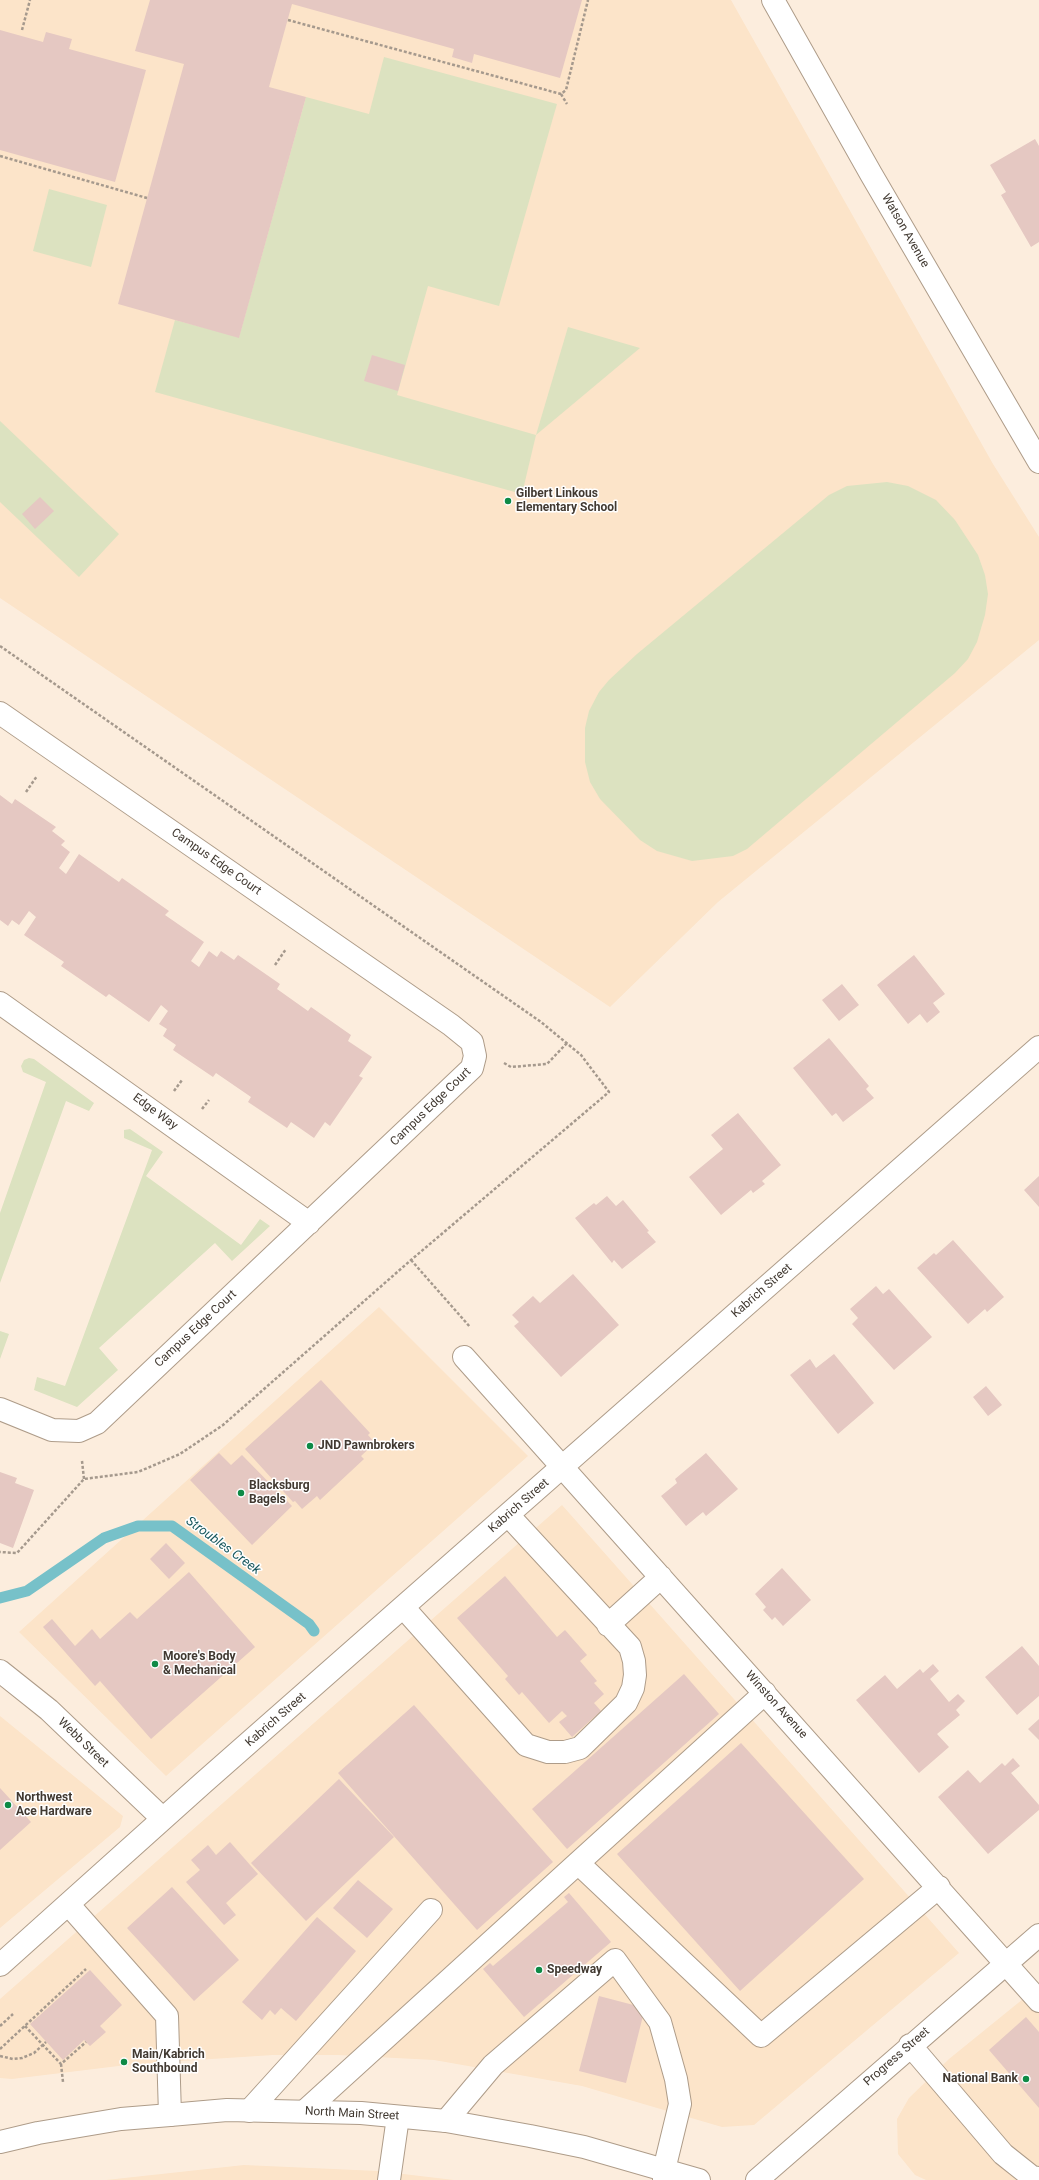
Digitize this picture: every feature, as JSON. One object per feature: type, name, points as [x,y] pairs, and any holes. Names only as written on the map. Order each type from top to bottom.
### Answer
[{"type":"street","name":"Watson Avenue","points":[[776,1],[875,181],[1039,462]]},
{"type":"street","name":"Campus Edge Court","points":[[0,713],[451,1024],[472,1042],[475,1056],[472,1068],[97,1423],[79,1431],[52,1430],[0,1409]]},
{"type":"street","name":"Edge Way","points":[[0,1002],[309,1223]]},
{"type":"street","name":"Kabrich Street","points":[[0,1965],[163,1819],[1039,1047]]},
{"type":"street","name":"Winston Avenue","points":[[464,1357],[939,1887],[1039,2001]]},
{"type":"street","points":[[403,1607],[526,1745],[548,1752],[566,1752],[580,1748],[626,1703],[632,1688],[634,1660],[630,1648],[508,1515]]},
{"type":"street","points":[[608,1624],[661,1576]]},
{"type":"street","name":"Webb Street","points":[[0,1671],[49,1710],[163,1819]]},
{"type":"street","points":[[305,2111],[765,1693]]},
{"type":"street","points":[[578,1863],[761,2036],[939,1887]]},
{"type":"street","points":[[68,1904],[167,2016],[170,2115]]},
{"type":"street","points":[[249,2111],[431,1910]]},
{"type":"street","name":"Progress Street","points":[[757,2180],[910,2045],[1007,1964],[1039,1935]]},
{"type":"street","points":[[446,2121],[493,2065],[615,1960],[660,2022],[676,2079],[680,2104],[664,2175]]},
{"type":"street","points":[[910,2045],[1003,2154],[1032,2177],[1039,2178]]},
{"type":"street","name":"North Main Street","points":[[0,2142],[38,2133],[113,2120],[170,2115],[249,2111],[362,2113],[446,2121],[584,2147],[664,2175],[699,2180]]},
{"type":"street","points":[[389,2180],[398,2116]]},
{"type":"path","points":[[22,30],[30,0]]},
{"type":"path","points":[[561,94],[566,90],[588,0]]},
{"type":"path","points":[[288,20],[561,94],[567,104]]},
{"type":"path","points":[[0,156],[147,198]]},
{"type":"path","points":[[0,646],[534,1018],[581,1055],[609,1092],[411,1260],[223,1426],[180,1454],[138,1472],[84,1479],[17,1553],[0,1552]]},
{"type":"path","points":[[500,1061],[511,1067],[547,1064],[567,1043]]},
{"type":"path","points":[[82,1458],[84,1479]]},
{"type":"path","points":[[0,2049],[76,1980],[91,1964]]},
{"type":"path","points":[[0,2026],[14,2014]]},
{"type":"path","points":[[24,2026],[61,2064],[63,2082]]},
{"type":"path","points":[[0,2056],[13,2059],[22,2058],[43,2046],[46,2042]]},
{"type":"path","points":[[61,2064],[86,2042]]},
{"type":"shaded area","name":"Gilbert Linkous Elementary School","points":[[0,0],[731,0],[993,464],[1039,537],[1039,640],[718,902],[610,1007],[0,598]]},
{"type":"shaded area","points":[[379,1307],[528,1456],[166,1776],[19,1632]]},
{"type":"shaded area","points":[[562,1505],[959,1953],[754,2125],[722,2127],[582,2086],[434,2060],[338,2055],[273,2055],[135,2064],[12,2079],[0,2078],[0,1999]]},
{"type":"shaded area","points":[[0,1716],[123,1816],[120,1827],[0,1928]]},
{"type":"shaded area","points":[[1039,1986],[1039,2180],[926,2180],[915,2175],[898,2154],[897,2119],[909,2098],[949,2059]]},
{"type":"shaded area","points":[[244,2165],[378,2171],[454,2180],[106,2180]]},
{"type":"green space","points":[[384,57],[557,104],[499,306],[428,286],[397,395],[536,435],[522,494],[155,392],[175,320],[239,337],[306,97],[369,114]]},
{"type":"green space","points":[[49,189],[107,205],[91,267],[33,251]]},
{"type":"green space","points":[[568,327],[640,348],[536,435]]},
{"type":"green space","points":[[0,421],[119,534],[79,577],[0,502]]},
{"type":"green space","points":[[887,482],[908,486],[936,500],[955,520],[978,555],[985,575],[988,594],[985,615],[977,642],[968,659],[955,673],[747,849],[733,856],[692,861],[657,851],[640,840],[600,799],[590,782],[585,762],[585,728],[589,711],[599,692],[609,680],[637,654],[829,495],[847,486]]},
{"type":"green space","points":[[29,1058],[34,1059],[94,1103],[89,1111],[66,1101],[0,1283],[0,1213],[46,1082],[23,1072],[21,1066],[24,1060]]},
{"type":"green space","points":[[130,1129],[163,1152],[146,1176],[241,1245],[260,1219],[270,1226],[232,1261],[215,1243],[99,1348],[118,1370],[77,1407],[34,1390],[37,1377],[65,1386],[152,1150],[124,1138],[124,1130]]},
{"type":"green space","points":[[0,1331],[9,1334],[0,1359]]},
{"type":"building","points":[[150,0],[582,0],[560,78],[474,54],[472,63],[452,57],[454,49],[292,4],[269,87],[306,97],[239,338],[118,304],[184,64],[135,51]]},
{"type":"building","points":[[0,30],[43,42],[46,32],[72,39],[69,49],[146,70],[115,182],[0,150]]},
{"type":"building","points":[[1035,139],[1039,146],[1039,242],[1031,247],[1001,195],[1006,192],[990,165]]},
{"type":"building","points":[[372,355],[405,365],[398,391],[364,381]]},
{"type":"building","points":[[40,497],[54,511],[35,529],[22,514]]},
{"type":"building","points":[[0,795],[12,804],[15,799],[56,827],[52,831],[65,841],[61,845],[70,852],[59,868],[66,874],[79,854],[119,882],[122,878],[169,911],[165,915],[204,942],[191,961],[199,967],[209,951],[217,957],[221,951],[234,960],[238,955],[280,984],[277,989],[308,1011],[311,1007],[351,1035],[348,1041],[372,1057],[359,1076],[363,1078],[330,1126],[325,1122],[314,1138],[291,1122],[287,1128],[248,1102],[251,1097],[216,1073],[213,1077],[173,1050],[176,1045],[163,1036],[167,1029],[159,1024],[168,1011],[161,1005],[149,1022],[109,994],[106,997],[61,966],[64,962],[24,935],[36,917],[29,911],[19,925],[12,920],[8,926],[0,920]]},
{"type":"building","points":[[914,955],[945,994],[933,1003],[940,1012],[927,1023],[920,1014],[908,1024],[877,985]]},
{"type":"building","points":[[842,984],[859,1005],[839,1021],[822,1000]]},
{"type":"building","points":[[829,1038],[869,1086],[866,1089],[874,1098],[843,1122],[836,1113],[832,1116],[793,1068]]},
{"type":"building","points":[[738,1113],[781,1165],[762,1181],[765,1184],[753,1193],[751,1190],[721,1215],[689,1177],[723,1149],[711,1135]]},
{"type":"building","points":[[1039,1176],[1039,1207],[1024,1190]]},
{"type":"building","points":[[607,1196],[616,1206],[623,1200],[649,1231],[647,1232],[656,1242],[622,1269],[614,1260],[612,1263],[575,1218],[594,1203],[596,1205]]},
{"type":"building","points":[[953,1240],[1004,1297],[987,1312],[985,1309],[968,1324],[917,1268],[934,1253],[936,1255]]},
{"type":"building","points":[[573,1274],[619,1325],[561,1377],[514,1326],[519,1322],[512,1315],[533,1296],[540,1303]]},
{"type":"building","points":[[876,1286],[883,1294],[889,1289],[932,1337],[894,1370],[852,1324],[858,1318],[850,1309]]},
{"type":"building","points":[[834,1354],[874,1403],[838,1434],[790,1375],[810,1359],[816,1368]]},
{"type":"building","name":"JND Pawnbrokers","points":[[321,1380],[370,1433],[368,1435],[375,1443],[361,1456],[364,1459],[320,1500],[317,1496],[302,1509],[295,1501],[293,1502],[245,1449]]},
{"type":"building","points":[[986,1386],[1002,1405],[988,1416],[973,1397]]},
{"type":"building","name":"Blacksburg Bagels","points":[[219,1453],[231,1465],[242,1455],[292,1506],[252,1545],[190,1480]]},
{"type":"building","points":[[706,1453],[738,1489],[706,1516],[703,1512],[686,1526],[661,1496],[677,1483],[675,1479]]},
{"type":"building","points":[[0,1472],[17,1478],[15,1483],[34,1490],[13,1548],[0,1543]]},
{"type":"building","points":[[166,1543],[185,1563],[169,1579],[150,1559]]},
{"type":"building","points":[[782,1568],[811,1600],[783,1626],[775,1617],[772,1620],[763,1610],[766,1607],[755,1594]]},
{"type":"building","name":"Moore's Body & Mechanical","points":[[189,1572],[255,1647],[151,1739],[100,1681],[95,1686],[43,1627],[52,1619],[75,1646],[92,1629],[100,1639],[130,1612],[137,1619]]},
{"type":"building","points":[[505,1576],[557,1637],[565,1630],[587,1655],[580,1661],[597,1681],[594,1683],[604,1694],[594,1703],[601,1711],[572,1737],[559,1722],[567,1716],[562,1711],[549,1723],[522,1692],[519,1695],[505,1679],[508,1676],[457,1618]]},
{"type":"building","points":[[1022,1646],[1039,1666],[1039,1696],[1017,1715],[985,1677]]},
{"type":"building","points":[[933,1664],[939,1671],[930,1679],[949,1702],[958,1694],[965,1701],[956,1710],[960,1715],[937,1734],[949,1747],[919,1773],[856,1700],[885,1675],[897,1689],[920,1669],[923,1673]]},
{"type":"building","points":[[684,1674],[719,1714],[567,1849],[532,1809]]},
{"type":"building","points":[[414,1705],[553,1862],[477,1930],[338,1773]]},
{"type":"building","points":[[1039,1719],[1039,1740],[1028,1729]]},
{"type":"building","points":[[741,1743],[864,1879],[740,1991],[617,1854]]},
{"type":"building","points":[[1013,1758],[1020,1766],[1011,1773],[1039,1805],[1039,1810],[988,1854],[938,1797],[968,1770],[980,1783],[1002,1763],[1005,1766]]},
{"type":"building","points":[[339,1779],[394,1837],[306,1921],[251,1863]]},
{"type":"building","name":"Northwest Ace Hardware","points":[[0,1788],[31,1822],[0,1850]]},
{"type":"building","points":[[230,1842],[258,1874],[226,1903],[236,1915],[224,1925],[186,1882],[200,1870],[191,1860],[208,1845],[216,1855]]},
{"type":"building","points":[[358,1880],[393,1909],[367,1938],[333,1908]]},
{"type":"building","points":[[172,1887],[239,1960],[194,2001],[127,1928]]},
{"type":"building","points":[[569,1893],[611,1942],[524,2017],[483,1969],[490,1963],[493,1966],[568,1902],[564,1897]]},
{"type":"building","points":[[317,1917],[356,1951],[296,2021],[281,2008],[275,2015],[270,2010],[262,2020],[242,2002]]},
{"type":"building","points":[[90,1970],[122,2005],[100,2026],[106,2032],[90,2046],[84,2040],[63,2060],[30,2024]]},
{"type":"building","points":[[599,1996],[645,2008],[626,2083],[579,2071]]},
{"type":"building","name":"National Bank","points":[[1026,2017],[1039,2032],[1039,2108],[989,2050]]},
{"type":"waterway","name":"Stroubles Creek","points":[[0,1598],[27,1591],[104,1538],[138,1526],[172,1526],[309,1624],[314,1631]]},
{"type":"place","name":"Gilbert Linkous Elementary School","points":[[508,501]]},
{"type":"place","name":"JND Pawnbrokers","points":[[310,1446]]},
{"type":"place","name":"Blacksburg Bagels","points":[[241,1493]]},
{"type":"place","name":"Moore's Body & Mechanical","points":[[155,1664]]},
{"type":"place","name":"Northwest Ace Hardware","points":[[8,1805]]},
{"type":"place","name":"Speedway","points":[[539,1970]]},
{"type":"place","name":"Main/Kabrich Southbound","points":[[124,2062]]},
{"type":"place","name":"National Bank","points":[[1026,2079]]}]
